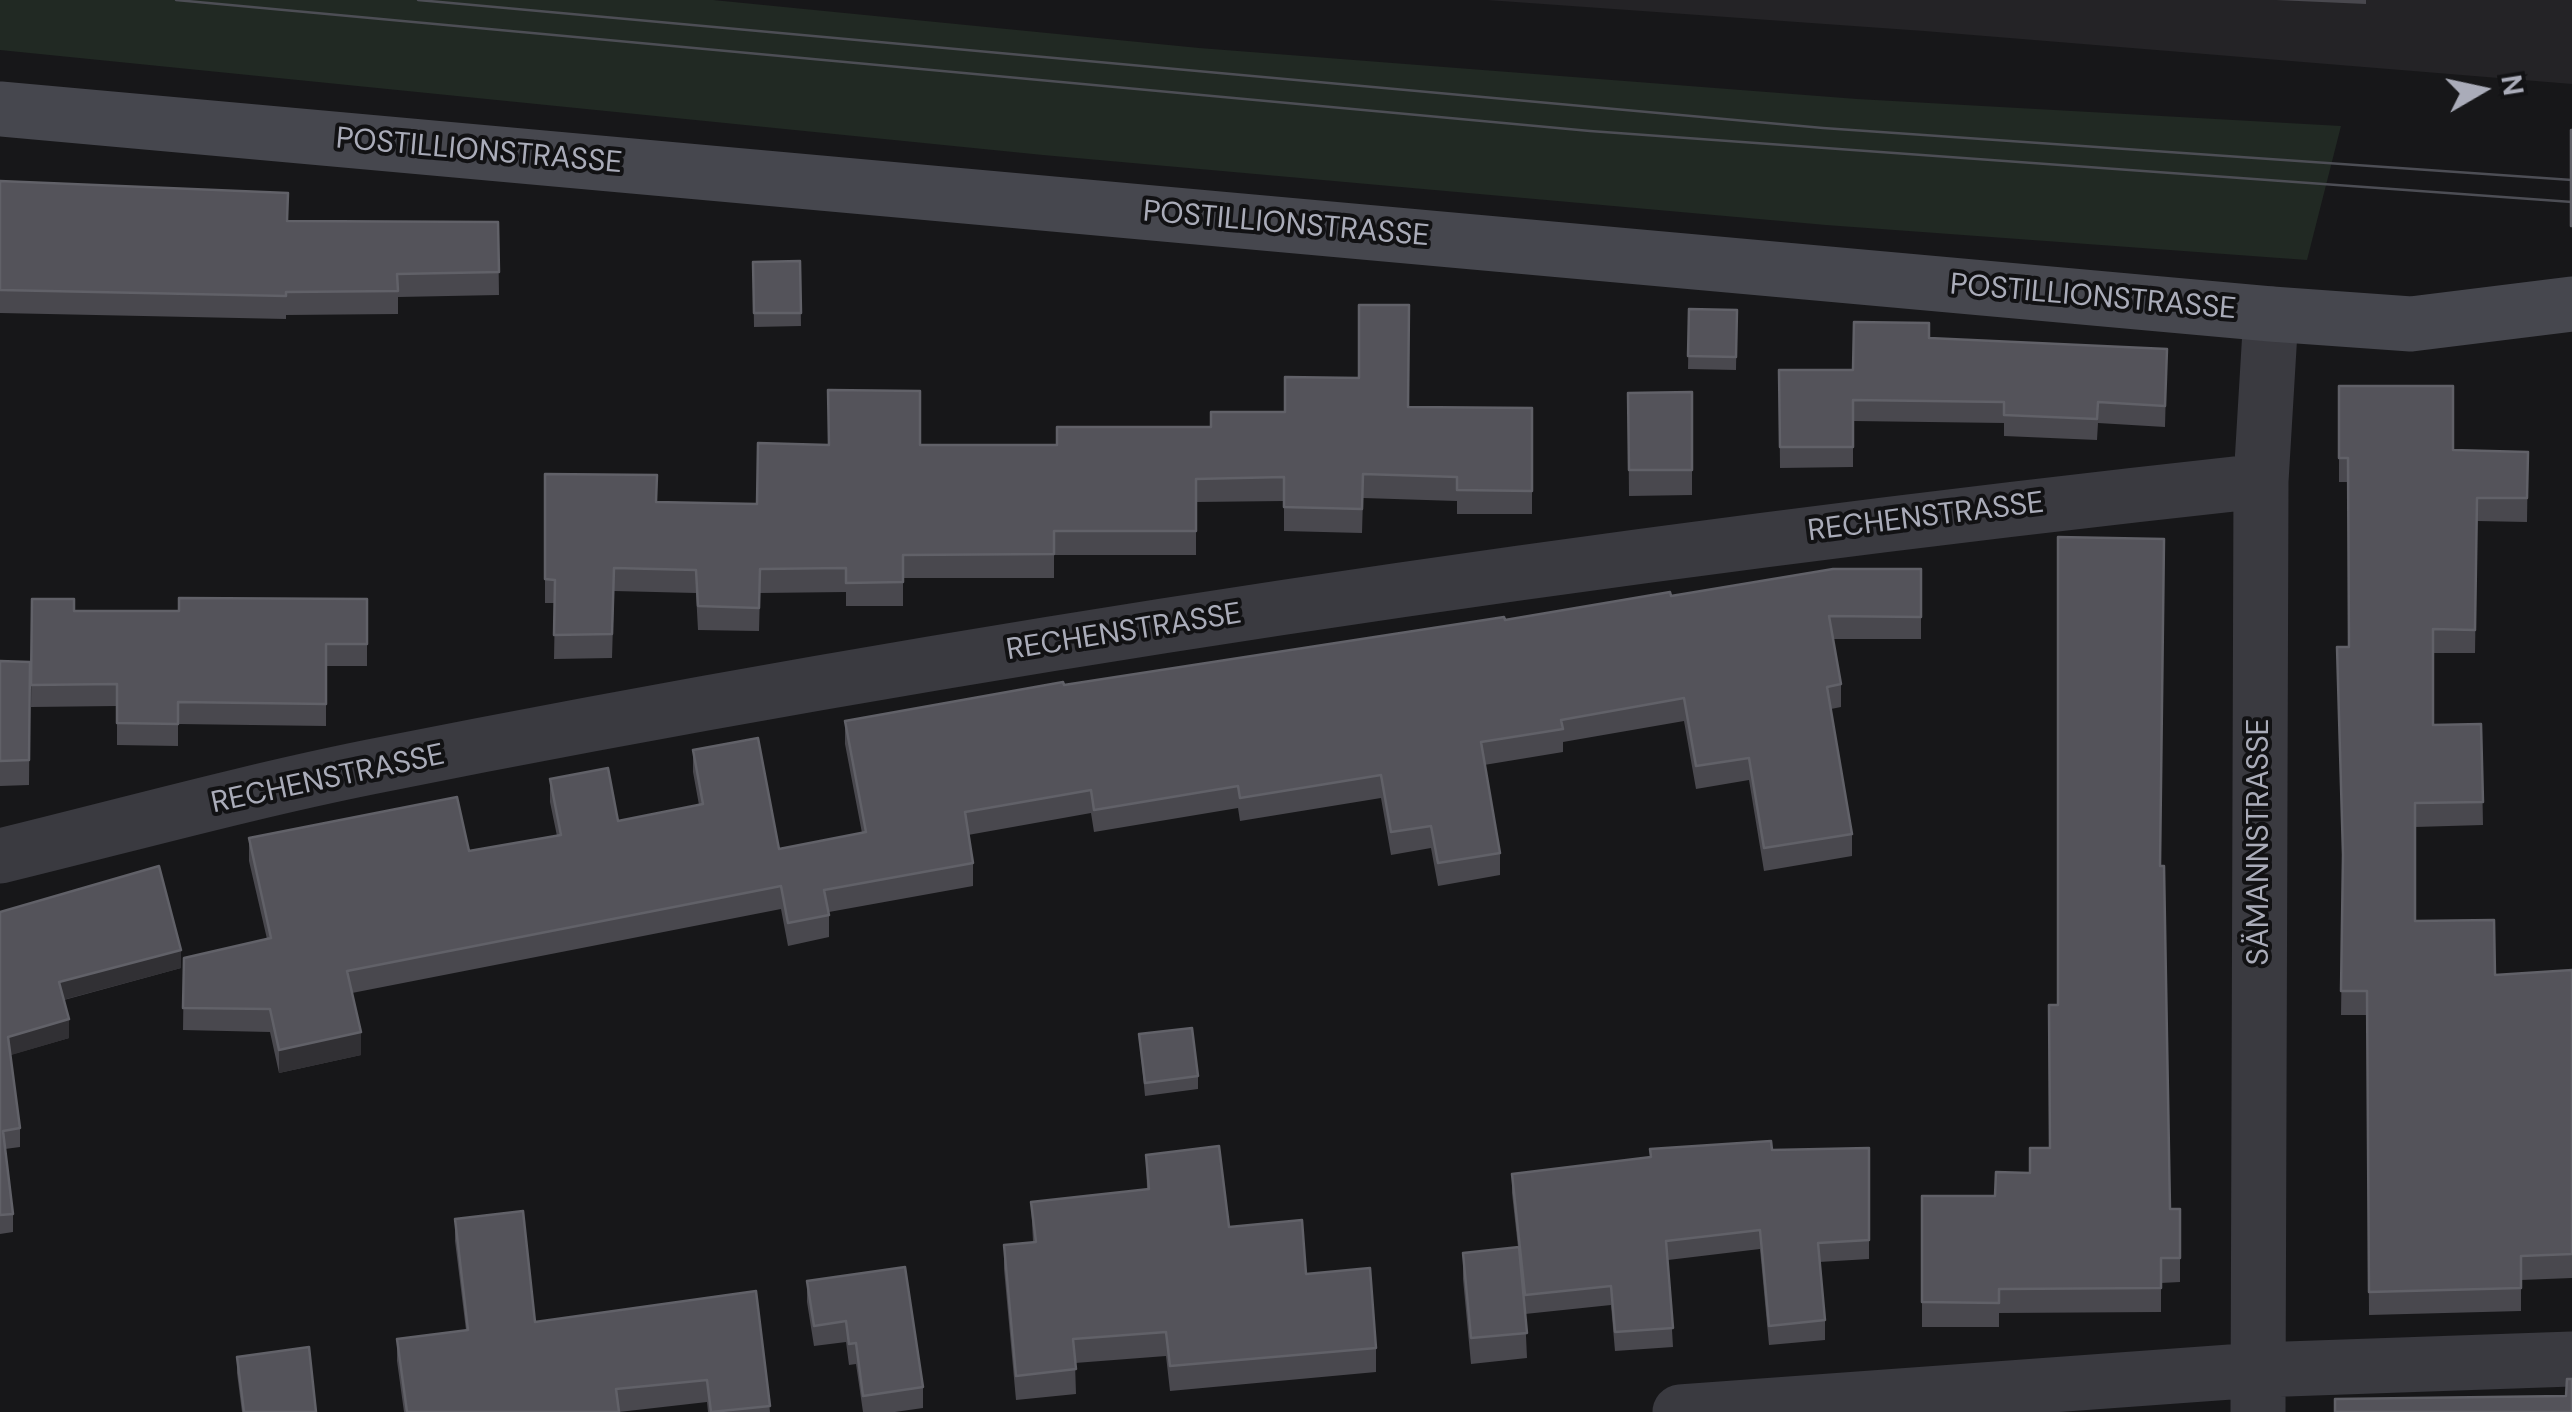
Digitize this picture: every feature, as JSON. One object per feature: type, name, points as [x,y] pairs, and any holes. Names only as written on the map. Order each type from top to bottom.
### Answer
[{"type":"street","name":"POSTILLIONSTRASSE","points":[[0,109],[2270,314],[2411,324],[2572,304]]},
{"type":"street","name":"SÄMANNSTRASSE","points":[[2258,1391],[2260,480],[2270,314]]},
{"type":"street","name":"RECHENSTRASSE","points":[[0,856],[365,768],[980,656],[1860,525],[2260,480]]},
{"type":"street","points":[[1680,1412],[2258,1391],[2572,1359]]},
{"type":"shaded area","points":[[0,0],[713,0],[1199,48],[1857,99],[2341,126],[2307,260],[1826,225],[1043,155],[0,50]]},
{"type":"shaded area","points":[[1487,0],[2572,0],[2572,84],[1924,31]]},
{"type":"building","points":[[2572,130],[2572,226],[2571,226]]},
{"type":"building","points":[[0,181],[288,193],[287,221],[498,222],[499,272],[397,274],[398,291],[286,292],[286,296],[0,290]]},
{"type":"building","points":[[800,261],[801,313],[754,313],[753,262]]},
{"type":"building","points":[[1359,305],[1409,305],[1408,407],[1532,408],[1532,491],[1457,490],[1457,477],[1363,474],[1362,509],[1284,507],[1284,477],[1196,479],[1196,531],[1054,531],[1054,554],[903,555],[903,582],[846,583],[846,568],[760,569],[759,608],[698,606],[696,570],[614,568],[612,634],[554,635],[555,580],[545,579],[545,474],[657,475],[656,502],[757,504],[758,443],[829,445],[828,390],[920,391],[920,445],[1057,445],[1057,427],[1211,427],[1211,412],[1285,412],[1285,377],[1359,378]]},
{"type":"building","points":[[1689,309],[1737,310],[1736,357],[1688,356]]},
{"type":"building","points":[[1854,322],[1929,323],[1929,338],[2167,349],[2165,406],[2098,402],[2097,419],[2004,415],[2004,402],[1853,400],[1853,447],[1780,447],[1779,370],[1853,370]]},
{"type":"building","points":[[2339,386],[2453,386],[2453,450],[2528,452],[2527,498],[2477,498],[2475,630],[2433,629],[2433,725],[2481,724],[2483,802],[2415,803],[2415,921],[2494,920],[2495,975],[2572,970],[2572,1254],[2521,1256],[2521,1288],[2369,1292],[2367,991],[2341,991],[2343,855],[2337,647],[2349,647],[2348,458],[2339,458]]},
{"type":"building","points":[[1692,392],[1692,470],[1629,470],[1628,393]]},
{"type":"building","points":[[2058,537],[2164,539],[2160,866],[2164,866],[2170,1209],[2180,1209],[2180,1258],[2161,1258],[2161,1288],[1999,1289],[1999,1303],[1922,1302],[1922,1196],[1995,1196],[1996,1172],[2030,1173],[2030,1148],[2050,1148],[2049,1005],[2058,1005]]},
{"type":"building","points":[[1833,569],[1921,569],[1921,617],[1829,616],[1841,684],[1827,687],[1852,834],[1764,848],[1749,758],[1696,766],[1684,698],[1561,720],[1563,729],[1481,742],[1500,853],[1438,863],[1431,826],[1391,832],[1381,775],[1240,798],[1238,786],[1094,810],[1091,790],[965,812],[973,863],[824,890],[829,915],[788,923],[781,886],[347,971],[361,1032],[279,1050],[270,1009],[183,1008],[184,958],[271,938],[249,838],[457,797],[469,851],[561,835],[550,779],[608,768],[618,821],[703,804],[693,750],[758,738],[779,849],[866,832],[845,721],[1063,682],[1064,685],[1504,617],[1505,620],[1670,592],[1671,596]]},
{"type":"building","points":[[179,598],[367,599],[367,644],[326,644],[326,704],[178,702],[178,724],[117,723],[117,684],[31,685],[32,599],[74,599],[74,611],[179,611]]},
{"type":"building","points":[[0,661],[30,662],[29,760],[0,761]]},
{"type":"building","points":[[159,866],[181,950],[59,982],[69,1019],[8,1037],[20,1128],[3,1131],[13,1214],[0,1215],[0,912]]},
{"type":"building","points":[[1192,1028],[1198,1076],[1145,1083],[1139,1034]]},
{"type":"building","points":[[1771,1141],[1772,1150],[1869,1148],[1869,1240],[1818,1243],[1825,1320],[1769,1326],[1760,1230],[1666,1241],[1673,1328],[1615,1332],[1611,1286],[1525,1295],[1512,1174],[1651,1157],[1650,1149]]},
{"type":"building","points":[[1219,1146],[1229,1227],[1302,1220],[1306,1274],[1370,1268],[1376,1348],[1170,1366],[1166,1332],[1073,1339],[1076,1369],[1016,1376],[1004,1245],[1036,1242],[1031,1202],[1149,1189],[1146,1155]]},
{"type":"building","points":[[523,1211],[535,1322],[756,1291],[770,1406],[711,1412],[707,1380],[616,1389],[619,1412],[407,1412],[397,1339],[468,1330],[455,1219]]},
{"type":"building","points":[[1519,1247],[1527,1333],[1471,1338],[1463,1253]]},
{"type":"building","points":[[905,1267],[923,1387],[863,1396],[856,1343],[849,1344],[846,1321],[814,1326],[807,1281]]},
{"type":"building","points":[[309,1347],[316,1412],[244,1412],[237,1357]]},
{"type":"building","points":[[2567,1379],[2572,1379],[2572,1412],[2335,1412],[2335,1399],[2566,1396]]},
{"type":"tram line","points":[[176,0],[1590,131],[2572,202]]},
{"type":"tram line","points":[[418,0],[1823,128],[2572,180]]}]
